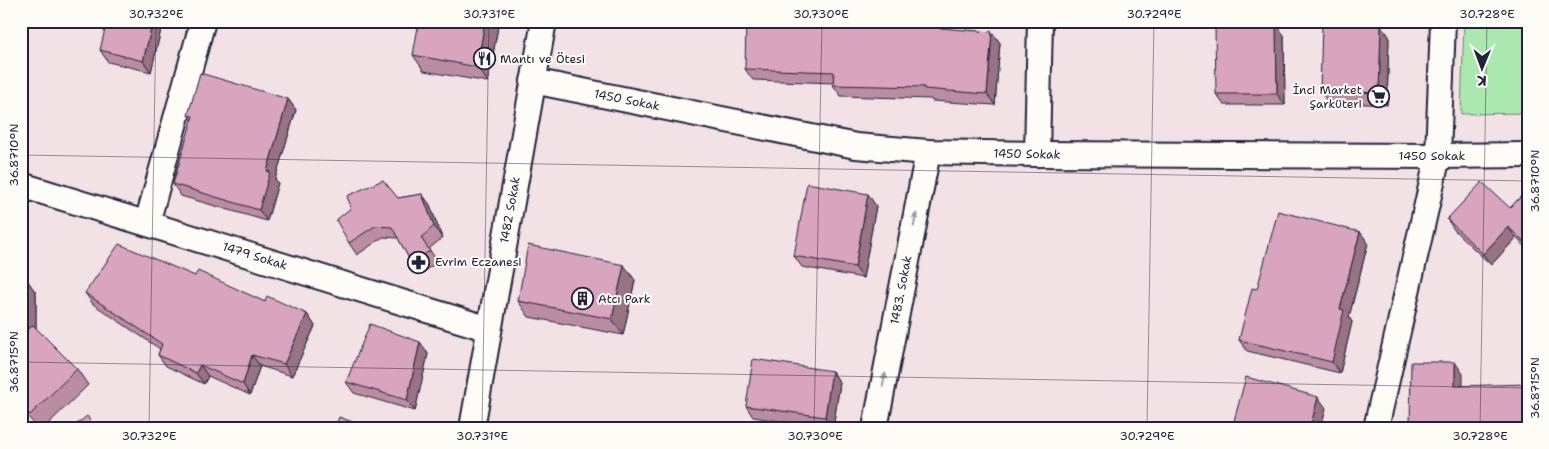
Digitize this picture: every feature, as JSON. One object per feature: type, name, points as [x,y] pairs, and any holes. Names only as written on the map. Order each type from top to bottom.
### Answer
[{"type":"street","points":[[147,222],[203,21]]},
{"type":"street","name":"1482 Sokak","points":[[472,428],[544,21]]},
{"type":"street","points":[[1037,154],[1040,21]]},
{"type":"street","points":[[1376,428],[1438,156],[1443,21]]},
{"type":"street","name":"1450 Sokak","points":[[533,81],[856,146],[928,152],[1528,155]]},
{"type":"street","name":"1483. Sokak","points":[[875,428],[928,152]]},
{"type":"street","name":"1479 Sokak","points":[[21,185],[147,222],[489,329]]},
{"type":"green space","points":[[1464,21],[1528,21],[1528,113],[1461,114]]},
{"type":"building","points":[[107,21],[153,21],[143,61],[100,50]]},
{"type":"building","points":[[419,21],[485,21],[477,67],[413,55]]},
{"type":"building","points":[[746,21],[900,24],[992,32],[987,94],[924,89],[924,87],[833,85],[834,72],[745,69]]},
{"type":"building","points":[[1322,23],[1381,25],[1379,93],[1320,91]]},
{"type":"building","points":[[1215,24],[1276,24],[1277,94],[1216,94]]},
{"type":"building","points":[[200,73],[288,99],[267,171],[270,172],[259,210],[173,184],[193,116],[188,115]]},
{"type":"building","points":[[383,180],[398,198],[422,194],[434,226],[421,238],[430,251],[411,262],[392,227],[375,226],[349,243],[336,220],[351,208],[347,196]]},
{"type":"building","points":[[1482,182],[1510,208],[1528,189],[1528,245],[1508,227],[1483,254],[1447,219]]},
{"type":"building","points":[[807,183],[868,194],[855,267],[794,256]]},
{"type":"building","points":[[1278,211],[1360,232],[1340,309],[1344,310],[1332,362],[1239,340],[1252,288],[1257,289]]},
{"type":"building","points":[[119,244],[195,276],[198,271],[265,302],[267,296],[307,314],[284,364],[252,355],[243,384],[200,365],[196,373],[158,355],[162,344],[85,293]]},
{"type":"building","name":"Atcı Park","points":[[528,245],[624,265],[612,319],[518,301]]},
{"type":"building","points":[[21,277],[25,277],[25,322],[21,322]]},
{"type":"building","points":[[370,324],[420,342],[407,400],[346,382]]},
{"type":"building","points":[[33,325],[77,369],[30,415],[21,406],[21,337]]},
{"type":"building","points":[[753,359],[832,371],[825,417],[746,406]]},
{"type":"building","points":[[1411,362],[1455,362],[1455,386],[1528,384],[1528,428],[1410,428]]},
{"type":"building","points":[[1246,377],[1318,397],[1310,428],[1232,428]]},
{"type":"building","points":[[87,416],[95,428],[72,428]]},
{"type":"building","points":[[339,417],[369,428],[335,428]]},
{"type":"place","name":"Mantı ve Ötesi","points":[[484,59]]},
{"type":"place","name":"İnci Market Şarküteri","points":[[1378,97]]},
{"type":"place","name":"Evrim Eczanesi","points":[[419,262]]},
{"type":"place","name":"Atcı Park","points":[[582,299]]}]
